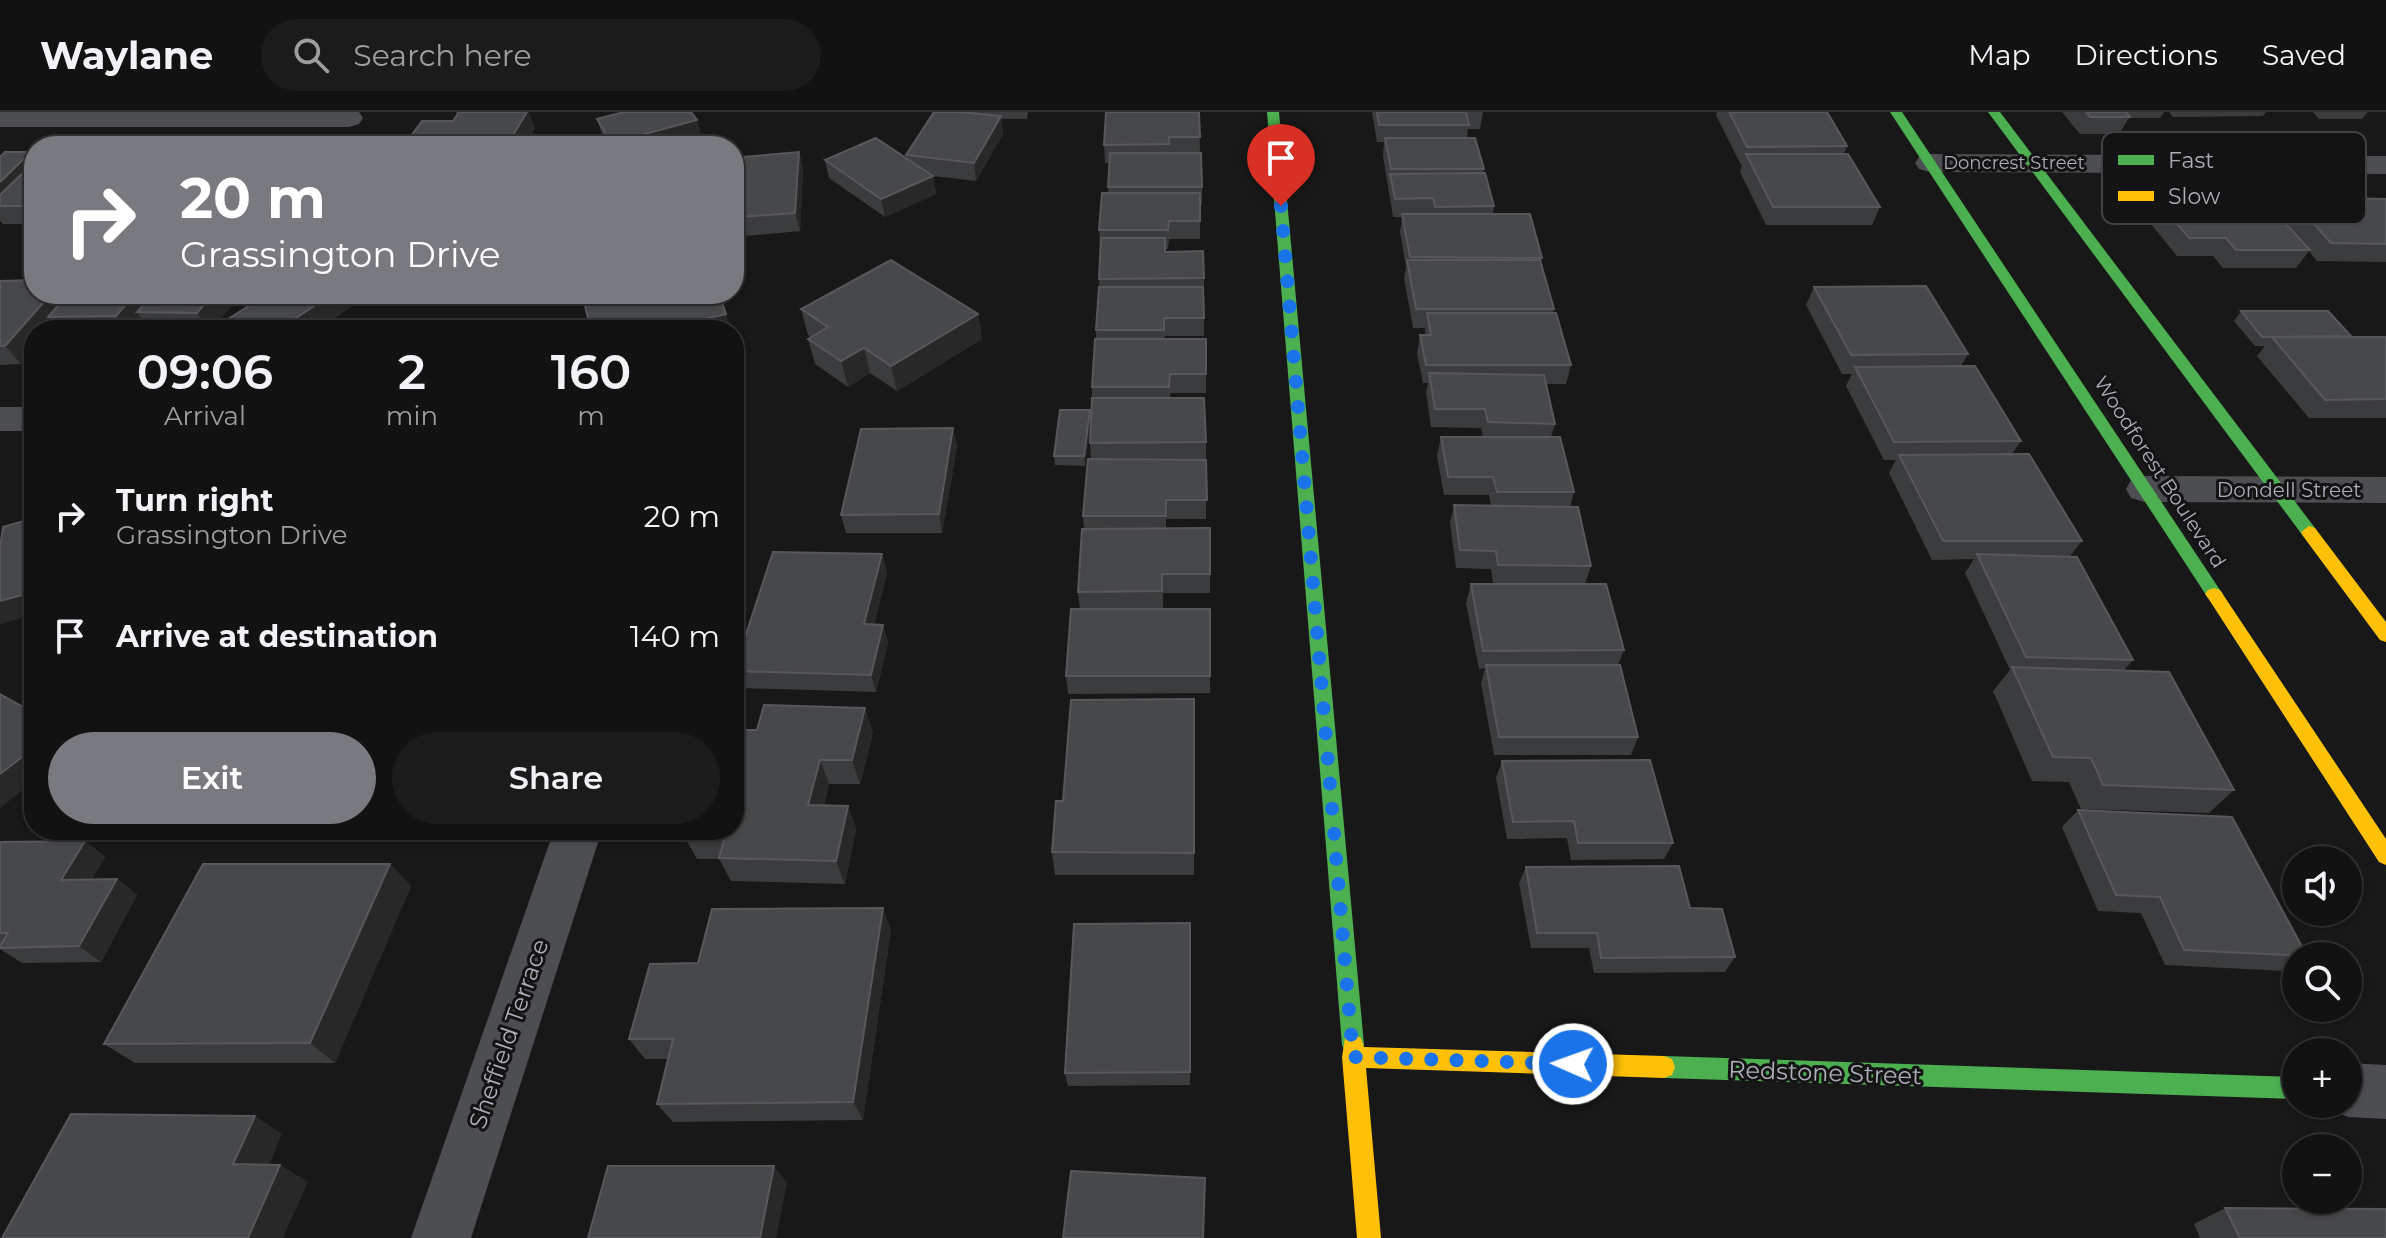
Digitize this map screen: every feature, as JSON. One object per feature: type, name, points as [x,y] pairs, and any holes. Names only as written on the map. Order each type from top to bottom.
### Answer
[{"type":"main road","points":[[1273,112],[1369,1238]]},
{"type":"main road","name":"Woodforest Boulevard","points":[[1896,112],[2386,856]]},
{"type":"main road","points":[[1994,112],[2386,635]]},
{"type":"main road","name":"Redstone Street","points":[[1353,1057],[2282,1088]]},
{"type":"street","points":[[0,118],[349,118]]},
{"type":"street","name":"Doncrest Street","points":[[1930,163],[2102,164]]},
{"type":"street","name":"Doncrest Street","points":[[2366,165],[2386,165]]},
{"type":"street","points":[[0,419],[24,419]]},
{"type":"street","name":"Dondell Street","points":[[2145,489],[2386,490]]},
{"type":"street","name":"Sheffield Terrace","points":[[441,1238],[575,840]]},
{"type":"street","points":[[2362,1091],[2386,1092]]},
{"type":"building","points":[[459,112],[527,112],[512,136],[411,136],[422,121],[453,121]]},
{"type":"building","points":[[624,112],[691,112],[697,120],[637,136],[607,136],[597,119]]},
{"type":"building","points":[[934,112],[1001,116],[974,163],[906,155]]},
{"type":"building","points":[[1106,112],[1199,112],[1200,137],[1169,137],[1169,144],[1104,145]]},
{"type":"building","points":[[1377,112],[1466,112],[1469,125],[1379,125]]},
{"type":"building","points":[[1729,112],[1827,112],[1847,146],[1747,147]]},
{"type":"building","points":[[2086,112],[2126,112],[2130,117],[2090,117]]},
{"type":"building","points":[[876,138],[933,176],[881,199],[825,160]]},
{"type":"building","points":[[1385,138],[1475,138],[1484,169],[1391,169]]},
{"type":"building","points":[[5,152],[24,152],[24,159],[0,182],[0,157]]},
{"type":"building","points":[[799,152],[795,213],[744,217],[744,157]]},
{"type":"building","points":[[1110,153],[1201,153],[1202,187],[1108,187]]},
{"type":"building","points":[[1746,154],[1848,154],[1880,207],[1773,207]]},
{"type":"building","points":[[24,172],[24,206],[0,206],[0,195]]},
{"type":"building","points":[[1485,173],[1494,206],[1435,207],[1433,198],[1395,199],[1390,174]]},
{"type":"building","points":[[1102,193],[1200,193],[1200,221],[1169,221],[1168,230],[1099,230]]},
{"type":"building","points":[[2366,199],[2386,199],[2386,244],[2331,243],[2314,224],[2366,224]]},
{"type":"building","points":[[1402,214],[1530,214],[1542,258],[1410,257]]},
{"type":"building","points":[[2177,224],[2286,224],[2310,250],[2236,250],[2226,238],[2189,238]]},
{"type":"building","points":[[1101,238],[1165,238],[1165,252],[1203,251],[1204,278],[1099,279]]},
{"type":"building","points":[[891,260],[978,314],[891,366],[864,348],[841,361],[808,339],[828,327],[801,309]]},
{"type":"building","points":[[1407,260],[1540,260],[1554,309],[1416,309]]},
{"type":"building","points":[[24,280],[24,304],[42,304],[28,320],[24,320],[24,325],[5,346],[0,346],[0,281]]},
{"type":"building","points":[[1926,286],[1968,354],[1851,355],[1814,287]]},
{"type":"building","points":[[1099,287],[1203,287],[1204,318],[1164,318],[1164,330],[1096,330]]},
{"type":"building","points":[[59,304],[126,304],[116,316],[48,317]]},
{"type":"building","points":[[144,304],[205,304],[197,313],[137,312]]},
{"type":"building","points":[[251,304],[317,304],[293,320],[227,320]]},
{"type":"building","points":[[584,304],[722,304],[726,314],[701,320],[588,320]]},
{"type":"building","points":[[2241,311],[2328,311],[2351,336],[2262,337]]},
{"type":"building","points":[[1427,313],[1556,313],[1571,365],[1426,365],[1420,335],[1431,335]]},
{"type":"building","points":[[2272,337],[2386,337],[2386,399],[2325,400]]},
{"type":"building","points":[[1095,339],[1206,339],[1206,374],[1170,374],[1169,387],[1092,387]]},
{"type":"building","points":[[1975,366],[2021,441],[1894,442],[1855,367]]},
{"type":"building","points":[[1429,373],[1544,375],[1555,424],[1488,422],[1485,409],[1435,409]]},
{"type":"building","points":[[1092,398],[1204,398],[1206,442],[1090,443]]},
{"type":"building","points":[[1060,410],[1090,410],[1084,456],[1054,456]]},
{"type":"building","points":[[953,428],[939,514],[841,515],[861,429]]},
{"type":"building","points":[[1441,437],[1560,437],[1574,492],[1497,492],[1493,477],[1448,477]]},
{"type":"building","points":[[2029,454],[2082,541],[1943,541],[1899,455]]},
{"type":"building","points":[[1088,459],[1206,460],[1207,500],[1166,500],[1166,516],[1083,516]]},
{"type":"building","points":[[1454,505],[1578,507],[1591,566],[1498,565],[1496,551],[1460,550]]},
{"type":"building","points":[[24,521],[24,594],[0,601],[0,548],[3,527]]},
{"type":"building","points":[[1210,528],[1210,574],[1162,574],[1162,591],[1078,592],[1082,529]]},
{"type":"building","points":[[773,552],[882,554],[864,624],[883,625],[871,675],[744,671],[744,640]]},
{"type":"building","points":[[1977,554],[2077,557],[2133,660],[2026,657]]},
{"type":"building","points":[[1471,584],[1606,584],[1624,650],[1483,651]]},
{"type":"building","points":[[1071,609],[1210,609],[1210,676],[1066,676]]},
{"type":"building","points":[[1486,665],[1620,665],[1638,737],[1499,737]]},
{"type":"building","points":[[2012,667],[2169,672],[2234,790],[2103,785],[2091,758],[2053,757]]},
{"type":"building","points":[[0,694],[24,707],[24,756],[0,774]]},
{"type":"building","points":[[1194,699],[1194,853],[1052,852],[1056,801],[1063,801],[1071,700]]},
{"type":"building","points":[[764,705],[865,708],[852,760],[820,760],[808,805],[848,806],[836,861],[719,858],[724,840],[744,840],[744,730],[757,730]]},
{"type":"building","points":[[1650,760],[1673,843],[1578,843],[1574,821],[1513,822],[1502,761]]},
{"type":"building","points":[[2078,810],[2232,817],[2282,910],[2282,926],[2291,926],[2299,942],[2282,942],[2282,955],[2184,950],[2160,897],[2116,895]]},
{"type":"building","points":[[85,841],[61,880],[117,879],[79,946],[0,948],[8,933],[0,933],[0,842]]},
{"type":"building","points":[[203,864],[390,864],[310,1043],[104,1044]]},
{"type":"building","points":[[1679,866],[1690,908],[1722,909],[1735,957],[1601,958],[1597,933],[1537,933],[1526,867]]},
{"type":"building","points":[[883,908],[853,1102],[657,1104],[673,1039],[629,1039],[650,964],[698,963],[712,909]]},
{"type":"building","points":[[1190,923],[1190,1072],[1065,1073],[1074,924]]},
{"type":"building","points":[[71,1114],[255,1116],[233,1164],[280,1165],[248,1238],[2,1238]]},
{"type":"building","points":[[608,1166],[774,1166],[760,1238],[588,1238]]},
{"type":"building","points":[[1071,1171],[1205,1178],[1203,1238],[1063,1238]]},
{"type":"building","points":[[2225,1208],[2282,1208],[2282,1214],[2362,1214],[2362,1209],[2386,1209],[2386,1238],[2240,1238]]},
{"type":"traffic: fast","points":[[1273,112],[1353,1045]]},
{"type":"traffic: fast","points":[[1896,112],[2214,594]]},
{"type":"traffic: fast","points":[[1994,112],[2309,532]]},
{"type":"traffic: fast","points":[[1664,1067],[2282,1088]]},
{"type":"traffic: slow","points":[[2309,532],[2386,635]]},
{"type":"traffic: slow","points":[[2214,594],[2386,856]]},
{"type":"traffic: slow","points":[[1353,1045],[1369,1238]]},
{"type":"traffic: slow","points":[[1353,1057],[1664,1067]]},
{"type":"route","points":[[1281,206],[1353,1057],[1573,1064]]}]
